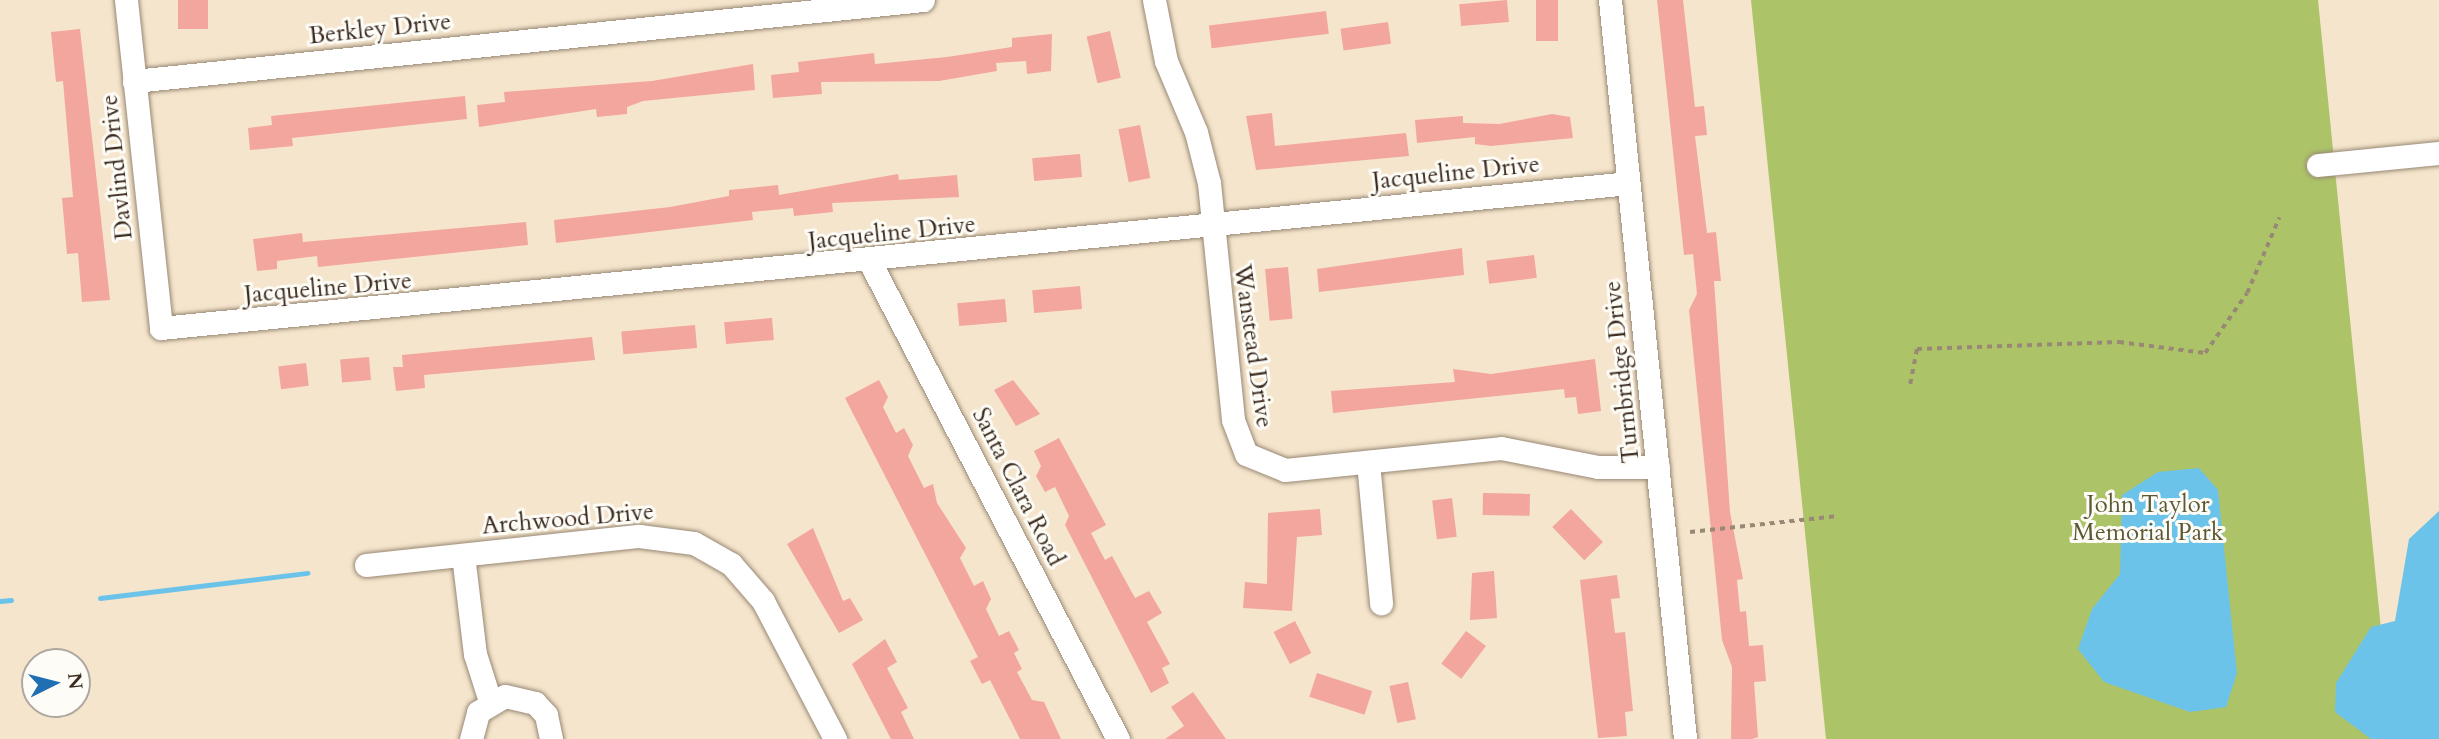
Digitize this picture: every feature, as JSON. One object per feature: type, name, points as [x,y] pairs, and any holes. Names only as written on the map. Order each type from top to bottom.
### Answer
[{"type":"street","name":"Davlind Drive","points":[[126,0],[161,328]]},
{"type":"street","name":"Berkley Drive","points":[[134,81],[923,0]]},
{"type":"street","name":"Wanstead Drive","points":[[1154,0],[1166,61],[1203,155],[1213,224],[1233,420],[1246,454],[1285,470],[1517,448],[1598,467],[1658,467]]},
{"type":"street","name":"Turnbridge Drive","points":[[1610,0],[1685,739]]},
{"type":"street","points":[[2318,165],[2439,153]]},
{"type":"street","name":"Jacqueline Drive","points":[[161,328],[870,262],[1213,224],[1628,183]]},
{"type":"street","name":"Santa Clara Road","points":[[870,262],[1118,739]]},
{"type":"street","points":[[1368,462],[1381,603]]},
{"type":"street","name":"Archwood Drive","points":[[366,565],[639,536],[706,548],[731,564],[763,601],[835,739]]},
{"type":"street","points":[[463,555],[475,654],[490,701]]},
{"type":"street","points":[[471,739],[478,712],[490,701],[513,696],[536,703],[551,739]]},
{"type":"path","points":[[1910,384],[1917,349],[2119,342],[2205,353],[2247,293],[2279,218]]},
{"type":"path","points":[[1690,532],[1838,516]]},
{"type":"green space","name":"John Taylor Memorial Park","points":[[1751,0],[2318,0],[2392,739],[1826,739]]},
{"type":"water","points":[[2199,468],[2218,490],[2237,673],[2226,707],[2190,712],[2104,682],[2078,649],[2092,609],[2120,574],[2122,495],[2158,472]]},
{"type":"water","points":[[2439,511],[2439,739],[2371,739],[2335,712],[2336,683],[2371,627],[2395,621],[2409,539]]},
{"type":"building","points":[[178,0],[208,0],[208,29],[178,29]]},
{"type":"building","points":[[1507,0],[1509,22],[1461,26],[1459,4]]},
{"type":"building","points":[[1536,0],[1558,0],[1558,41],[1536,41]]},
{"type":"building","points":[[1657,0],[1683,0],[1695,107],[1704,106],[1707,135],[1695,136],[1707,233],[1716,232],[1721,281],[1714,281],[1730,512],[1743,579],[1737,580],[1740,612],[1746,611],[1749,646],[1763,645],[1766,681],[1754,682],[1758,737],[1752,739],[1731,739],[1732,667],[1722,640],[1689,310],[1697,294],[1693,254],[1684,255]]},
{"type":"building","points":[[1326,11],[1329,34],[1212,48],[1209,25]]},
{"type":"building","points":[[1388,22],[1391,44],[1344,50],[1340,29]]},
{"type":"building","points":[[80,29],[110,300],[82,302],[78,253],[67,254],[62,198],[73,197],[63,81],[56,82],[51,32]]},
{"type":"building","points":[[1110,31],[1121,78],[1097,83],[1087,36]]},
{"type":"building","points":[[1052,34],[1051,71],[1027,74],[1026,61],[996,63],[997,71],[939,81],[821,82],[822,94],[773,98],[771,75],[799,72],[798,62],[874,53],[875,64],[947,57],[1012,47],[1012,38]]},
{"type":"building","points":[[753,64],[755,90],[643,101],[627,107],[627,114],[597,117],[596,109],[479,127],[477,105],[505,102],[504,92],[652,81]]},
{"type":"building","points":[[465,96],[467,119],[292,138],[293,146],[250,150],[248,128],[272,125],[271,116]]},
{"type":"building","points":[[1272,113],[1275,146],[1406,133],[1409,156],[1256,170],[1246,116]]},
{"type":"building","points":[[1552,114],[1570,117],[1573,138],[1491,146],[1475,144],[1475,137],[1417,143],[1415,120],[1463,116],[1463,123],[1499,124]]},
{"type":"building","points":[[1140,125],[1150,178],[1129,182],[1118,129]]},
{"type":"building","points":[[1080,154],[1082,177],[1034,181],[1032,158]]},
{"type":"building","points":[[898,174],[899,180],[957,175],[959,197],[832,203],[833,212],[794,216],[793,208],[752,212],[753,220],[556,243],[554,220],[670,207],[729,196],[729,190],[778,185],[779,195]]},
{"type":"building","points":[[526,222],[528,245],[318,267],[317,256],[277,261],[277,269],[257,271],[253,239],[302,233],[303,242]]},
{"type":"building","points":[[1462,248],[1464,275],[1319,292],[1317,269]]},
{"type":"building","points":[[1534,255],[1537,278],[1489,284],[1486,261]]},
{"type":"building","points":[[1288,267],[1293,319],[1270,321],[1265,269]]},
{"type":"building","points":[[1080,286],[1082,309],[1034,313],[1032,290]]},
{"type":"building","points":[[1005,299],[1007,322],[959,326],[957,303]]},
{"type":"building","points":[[772,318],[774,340],[726,344],[724,322]]},
{"type":"building","points":[[695,325],[697,348],[623,354],[621,331]]},
{"type":"building","points":[[592,337],[595,360],[424,375],[425,388],[396,391],[393,367],[403,367],[402,355]]},
{"type":"building","points":[[369,357],[371,380],[342,382],[340,360]]},
{"type":"building","points":[[1595,359],[1601,411],[1578,414],[1576,397],[1565,398],[1564,389],[1333,413],[1331,391],[1455,382],[1453,369],[1491,374]]},
{"type":"building","points":[[306,363],[309,386],[281,389],[278,366]]},
{"type":"building","points":[[879,380],[888,397],[883,407],[896,433],[904,428],[913,445],[908,456],[924,488],[933,484],[937,503],[966,548],[960,558],[974,586],[983,581],[991,599],[986,609],[999,636],[1009,631],[1019,650],[1014,653],[1022,669],[1017,672],[1032,700],[1044,702],[1061,739],[1020,739],[990,680],[982,684],[970,661],[978,657],[845,398]]},
{"type":"building","points":[[1013,380],[1040,414],[1016,426],[994,390]]},
{"type":"building","points":[[1059,438],[1106,525],[1091,533],[1105,560],[1112,556],[1135,598],[1149,591],[1162,613],[1147,622],[1170,664],[1162,668],[1169,683],[1151,693],[1065,525],[1069,516],[1055,487],[1045,492],[1036,476],[1041,466],[1034,451]]},
{"type":"building","points":[[1483,493],[1530,494],[1530,516],[1483,515]]},
{"type":"building","points":[[1452,498],[1457,537],[1437,539],[1432,500]]},
{"type":"building","points":[[1320,509],[1322,535],[1297,537],[1292,611],[1243,608],[1245,582],[1267,584],[1268,513]]},
{"type":"building","points":[[1571,509],[1603,542],[1584,560],[1552,527]]},
{"type":"building","points":[[813,528],[843,601],[850,598],[863,620],[839,633],[787,544]]},
{"type":"building","points":[[1494,571],[1497,618],[1470,620],[1472,573]]},
{"type":"building","points":[[1617,575],[1620,598],[1611,599],[1615,633],[1625,632],[1633,711],[1625,712],[1627,736],[1598,738],[1580,580]]},
{"type":"building","points":[[1295,621],[1311,653],[1290,664],[1274,632]]},
{"type":"building","points":[[1466,631],[1486,646],[1461,679],[1441,664]]},
{"type":"building","points":[[885,639],[897,662],[887,668],[908,708],[901,712],[914,739],[891,739],[852,664]]},
{"type":"building","points":[[1317,673],[1372,691],[1364,715],[1309,697]]},
{"type":"building","points":[[1408,682],[1416,719],[1397,723],[1389,686]]},
{"type":"building","points":[[1193,692],[1226,739],[1165,739],[1184,726],[1171,707]]},
{"type":"waterway","points":[[100,598],[307,573]]},
{"type":"waterway","points":[[0,601],[11,600]]}]
